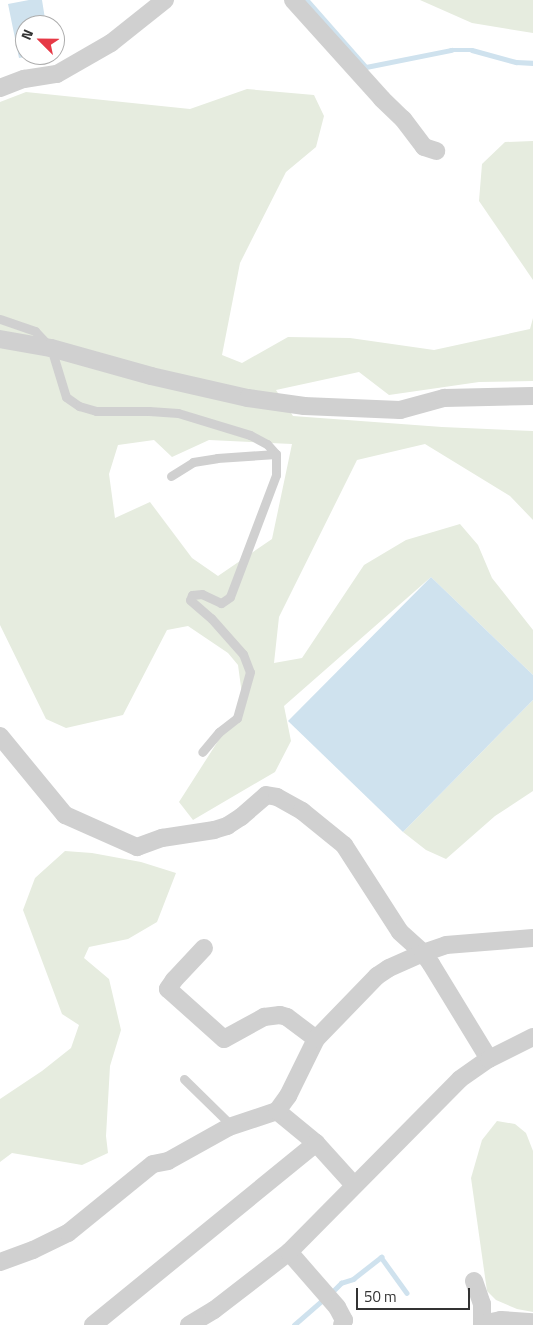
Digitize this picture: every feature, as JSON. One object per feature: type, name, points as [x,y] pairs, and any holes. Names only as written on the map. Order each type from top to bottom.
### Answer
[{"type":"street","points":[[0,88],[24,79],[57,74],[111,43],[165,0]]},
{"type":"street","points":[[294,0],[382,99],[403,119],[424,147],[436,151]]},
{"type":"street","points":[[0,339],[51,348],[151,376],[248,398],[304,406],[400,410],[444,398],[533,396]]},
{"type":"street","points":[[0,736],[65,815],[137,847],[162,838],[214,830],[241,816],[266,795],[277,797],[302,811],[344,845],[400,932],[423,953],[489,1058]]},
{"type":"street","points":[[0,1262],[33,1250],[68,1233],[153,1164],[168,1161],[232,1126],[277,1110],[288,1096],[316,1039],[377,976],[423,953],[446,945],[533,938]]},
{"type":"street","points":[[204,948],[174,980],[168,990],[224,1039],[264,1017],[280,1014],[287,1017],[316,1039]]},
{"type":"street","points":[[189,1325],[214,1310],[289,1252],[460,1079],[489,1058],[533,1037]]},
{"type":"street","points":[[277,1110],[316,1143],[354,1185]]},
{"type":"street","points":[[94,1325],[316,1143]]},
{"type":"street","points":[[289,1252],[337,1307],[344,1320],[342,1325]]},
{"type":"street","points":[[474,1281],[482,1304],[482,1324],[501,1320],[533,1322]]},
{"type":"lane","points":[[0,319],[35,331],[51,348],[66,397],[79,406],[96,411],[178,413],[250,435],[266,444],[276,454],[276,475],[230,597],[221,602],[202,594],[192,595],[190,600],[211,618],[243,654],[250,672],[237,718],[220,732],[202,752]]},
{"type":"lane","points":[[171,476],[193,462],[217,458],[276,454]]},
{"type":"lane","points":[[184,1079],[232,1126]]},
{"type":"shaded area","points":[[420,0],[533,0],[533,33],[472,23]]},
{"type":"shaded area","points":[[247,89],[314,95],[324,116],[316,147],[286,172],[240,263],[222,355],[242,363],[288,337],[350,338],[434,350],[530,329],[533,318],[533,381],[479,382],[389,395],[359,372],[276,390],[293,416],[442,427],[533,431],[533,520],[510,496],[425,444],[357,460],[279,617],[274,663],[302,658],[364,565],[406,540],[460,524],[478,545],[492,578],[533,630],[533,675],[431,577],[284,706],[291,741],[275,772],[193,820],[179,802],[243,702],[238,665],[228,653],[188,626],[167,630],[123,715],[66,728],[46,719],[0,625],[0,102],[26,92],[190,109]],"holes":[[[154,440],[172,457],[209,440],[292,444],[272,539],[218,576],[192,558],[150,502],[115,518],[109,474],[118,445]]]},
{"type":"shaded area","points":[[533,141],[533,280],[479,201],[482,164],[505,142]]},
{"type":"shaded area","points":[[533,700],[533,791],[495,816],[446,859],[426,850],[403,832]]},
{"type":"shaded area","points":[[65,851],[92,853],[141,862],[176,873],[157,922],[128,939],[89,947],[84,958],[109,979],[121,1030],[110,1066],[106,1136],[108,1153],[82,1165],[12,1153],[0,1162],[0,1099],[42,1071],[71,1048],[79,1025],[62,1014],[23,910],[35,878]]},
{"type":"shaded area","points":[[497,1121],[515,1124],[526,1133],[533,1151],[533,1312],[517,1309],[496,1300],[487,1291],[471,1178],[482,1140]]},
{"type":"water","points":[[29,0],[42,0],[44,15],[15,15],[15,38],[8,4]]},
{"type":"water","points":[[431,577],[533,675],[533,700],[403,832],[288,721]]},
{"type":"waterway","points":[[307,0],[366,67],[451,50],[472,50],[516,62],[533,63]]},
{"type":"waterway","points":[[331,1293],[341,1283],[353,1279],[381,1257],[407,1293]]},
{"type":"waterway","points":[[294,1325],[325,1298]]}]
